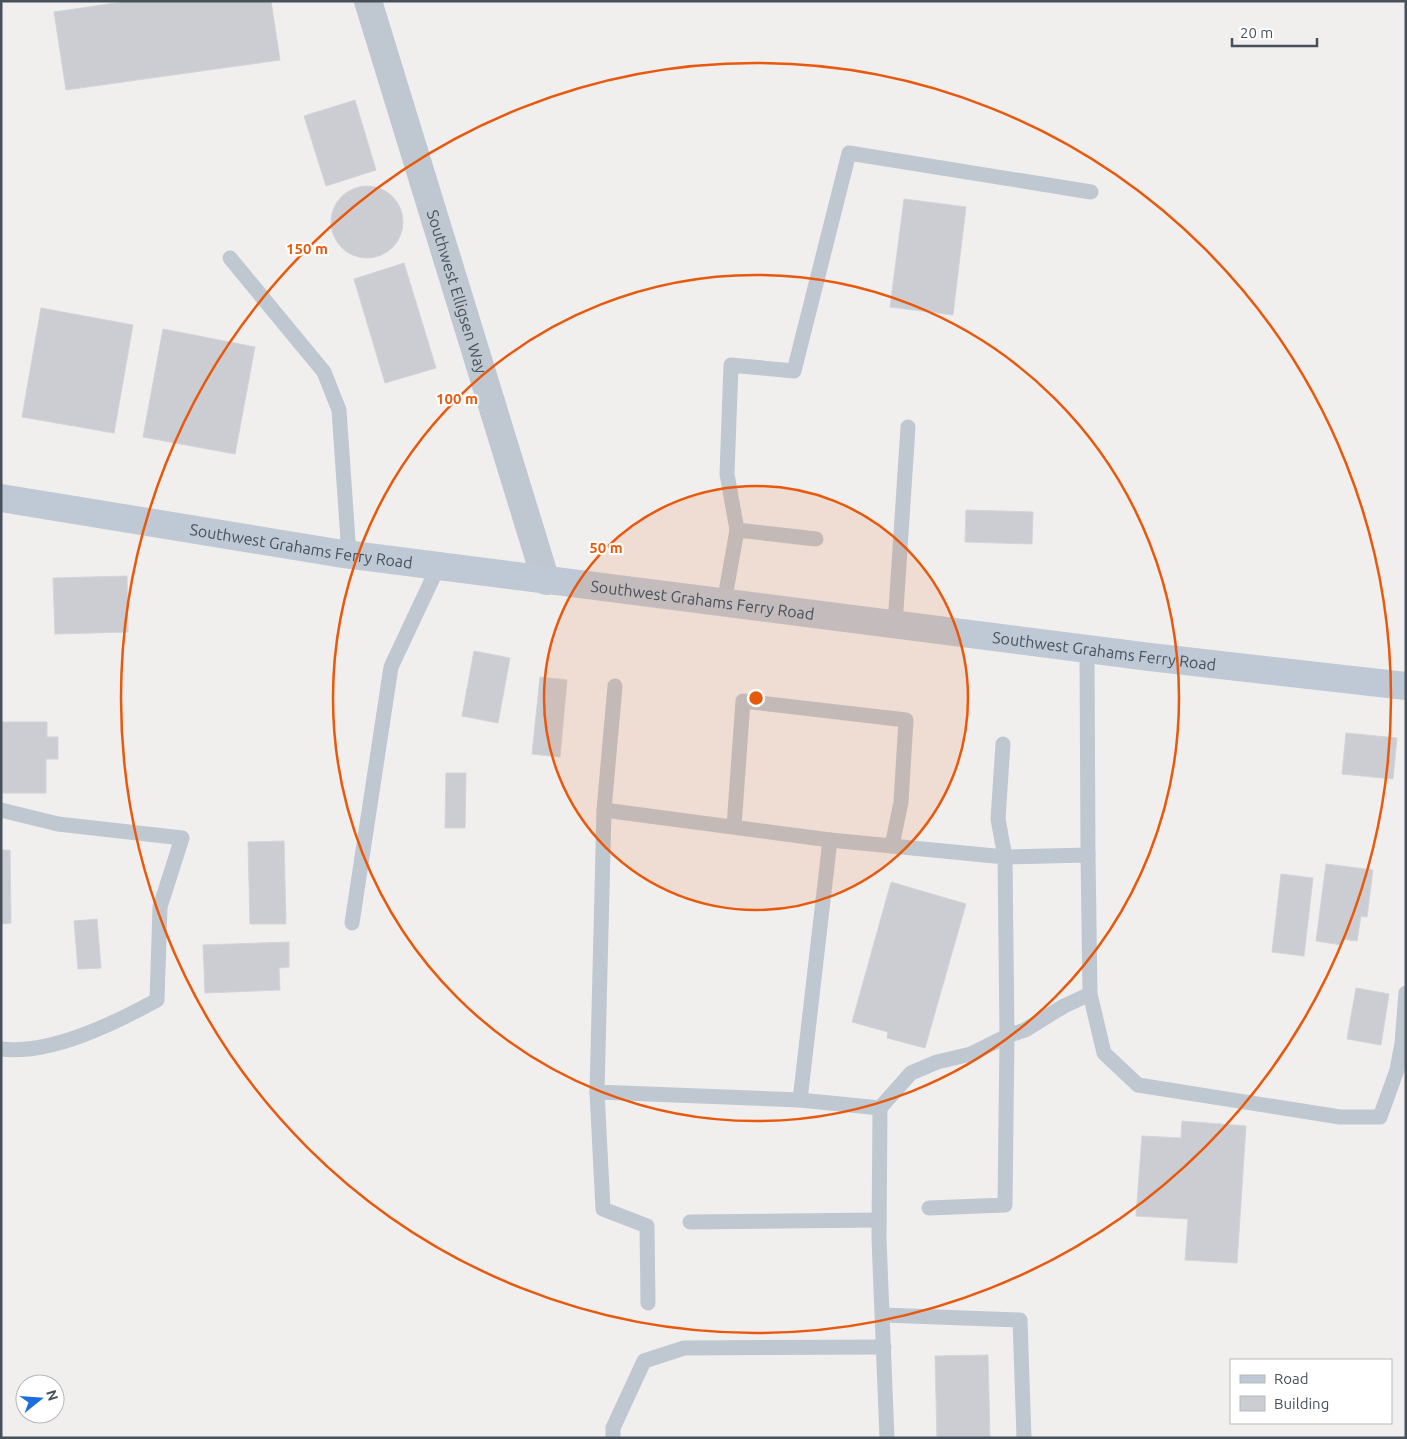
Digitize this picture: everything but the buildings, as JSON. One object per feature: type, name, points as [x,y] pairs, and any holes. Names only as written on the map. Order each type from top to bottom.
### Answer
[{"type":"main road","name":"Southwest Grahams Ferry Road","points":[[1,498],[349,555],[438,567],[1087,649],[1406,686]]},
{"type":"street","name":"Southwest Elligsen Way","points":[[368,1],[546,580]]},
{"type":"lane","points":[[724,603],[737,530],[727,474],[731,366],[794,371],[849,154],[1091,192]]},
{"type":"lane","points":[[230,258],[324,372],[339,410],[349,555]]},
{"type":"lane","points":[[895,625],[908,427]]},
{"type":"lane","points":[[737,530],[816,539]]},
{"type":"lane","points":[[352,923],[391,666],[438,567]]},
{"type":"lane","points":[[1087,649],[1090,994],[1104,1053],[1138,1085],[1340,1117],[1380,1117],[1398,1061],[1406,993]]},
{"type":"lane","points":[[616,686],[604,810],[597,1092],[603,1209],[647,1226],[648,1303]]},
{"type":"lane","points":[[734,826],[743,701],[906,720],[901,802],[892,846]]},
{"type":"lane","points":[[929,1208],[1005,1205],[1007,1036],[1005,857],[998,819],[1003,744]]},
{"type":"lane","points":[[1,810],[58,824],[182,838],[160,907],[157,1000],[122,1019],[66,1040],[17,1051],[1,1049]]},
{"type":"lane","points":[[604,810],[830,840],[1005,857],[1088,855]]},
{"type":"lane","points":[[800,1100],[830,840]]},
{"type":"lane","points":[[887,1438],[880,1220],[880,1108],[911,1073],[937,1062],[971,1054],[1007,1036],[1025,1030],[1064,1006],[1090,994]]},
{"type":"lane","points":[[597,1092],[800,1100],[880,1108]]},
{"type":"lane","points":[[690,1222],[880,1220]]},
{"type":"lane","points":[[883,1315],[1020,1320],[1024,1438]]},
{"type":"lane","points":[[614,1438],[613,1428],[644,1360],[684,1348],[884,1348]]}]
